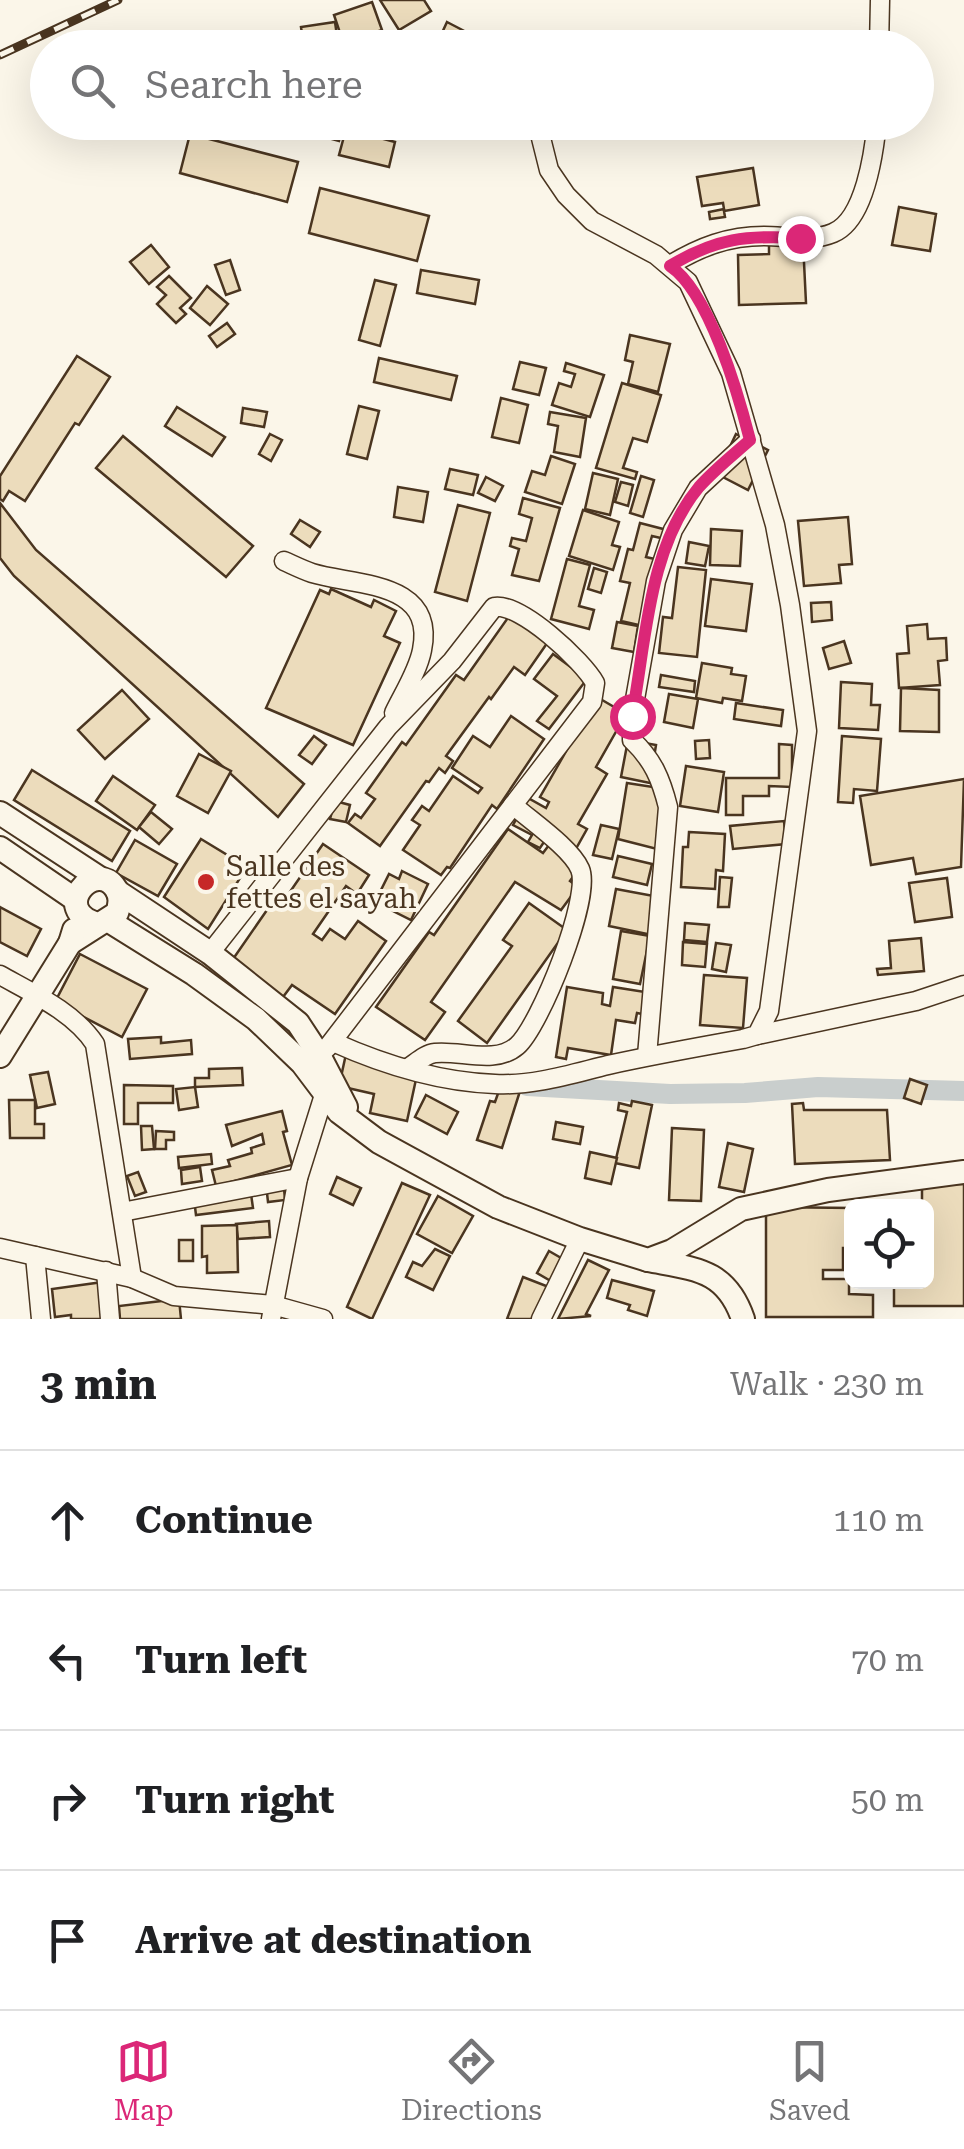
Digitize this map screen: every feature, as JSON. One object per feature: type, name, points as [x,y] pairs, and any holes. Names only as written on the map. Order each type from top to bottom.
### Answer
[{"type":"main road","points":[[0,813],[210,954],[298,1023],[320,1056],[354,1123]]},
{"type":"main road","points":[[0,848],[90,914],[194,974],[256,1019],[320,1056]]},
{"type":"main road","points":[[89,881],[110,886],[120,902],[117,913],[90,914],[80,889],[89,881]]},
{"type":"main road","points":[[0,1056],[90,914]]},
{"type":"main road","points":[[320,1056],[324,1096],[379,1142],[498,1207],[580,1239],[697,1271],[732,1292],[743,1319]]},
{"type":"main road","points":[[648,1260],[741,1210],[828,1190],[964,1172]]},
{"type":"street","points":[[879,30],[880,0]]},
{"type":"street","points":[[542,140],[550,170],[566,195],[592,221],[683,274],[731,373],[776,526],[807,731],[806,762],[769,1012],[758,1035]]},
{"type":"street","points":[[670,266],[701,246],[728,239],[835,233],[852,213],[866,184],[874,140]]},
{"type":"street","points":[[647,1056],[668,807],[662,780],[649,756],[632,740],[632,716],[656,581],[673,530],[698,488],[750,440]]},
{"type":"street","points":[[284,560],[314,574],[388,588],[414,606],[423,624],[422,651],[388,728]]},
{"type":"street","points":[[210,954],[388,728],[452,661],[494,607],[517,610],[582,663],[595,684],[592,702],[320,1056]]},
{"type":"street","points":[[408,1068],[431,1053],[496,1055],[516,1048],[534,1024],[566,952],[582,889],[580,869],[563,848],[513,805]]},
{"type":"street","points":[[0,975],[36,994],[88,1033],[94,1044],[132,1278]]},
{"type":"street","points":[[320,1056],[377,1061],[497,1085],[556,1079],[647,1056],[916,1001],[964,986]]},
{"type":"street","points":[[272,1312],[298,1178],[324,1096]]},
{"type":"street","points":[[122,1212],[298,1178]]},
{"type":"street","points":[[541,1319],[580,1239]]},
{"type":"street","points":[[0,1248],[132,1278],[174,1296],[323,1319]]},
{"type":"street","points":[[36,1256],[42,1319]]},
{"type":"street","points":[[106,1271],[110,1319]]},
{"type":"building","points":[[380,0],[424,0],[431,11],[399,30]]},
{"type":"building","points":[[372,2],[382,30],[339,30],[334,15]]},
{"type":"building","points":[[335,22],[336,30],[301,30],[301,27]]},
{"type":"building","points":[[447,22],[462,30],[443,30]]},
{"type":"building","points":[[188,140],[213,140],[298,162],[287,202],[180,173]]},
{"type":"building","points":[[343,140],[395,142],[389,167],[339,155]]},
{"type":"building","points":[[753,168],[759,205],[724,211],[725,217],[710,219],[709,212],[724,209],[723,203],[702,206],[697,177]]},
{"type":"building","points":[[320,188],[429,216],[417,261],[309,233]]},
{"type":"building","points":[[899,207],[936,214],[930,251],[892,245]]},
{"type":"building","points":[[803,242],[806,303],[739,305],[738,255],[769,254],[769,243]]},
{"type":"building","points":[[151,245],[169,267],[149,284],[130,262]]},
{"type":"building","points":[[230,260],[240,290],[226,295],[215,265]]},
{"type":"building","points":[[421,270],[479,280],[475,304],[417,293]]},
{"type":"building","points":[[169,276],[191,298],[180,308],[186,314],[176,323],[157,304],[166,295],[157,287]]},
{"type":"building","points":[[375,280],[396,285],[380,346],[359,340]]},
{"type":"building","points":[[207,286],[228,304],[210,325],[190,308]]},
{"type":"building","points":[[227,323],[235,334],[217,347],[209,336]]},
{"type":"building","points":[[630,335],[670,344],[658,392],[628,384],[633,362],[625,360]]},
{"type":"building","points":[[77,356],[110,377],[25,501],[9,491],[3,501],[0,476]]},
{"type":"building","points":[[379,358],[457,376],[451,400],[374,382]]},
{"type":"building","points":[[520,362],[546,368],[539,395],[513,389]]},
{"type":"building","points":[[566,363],[604,375],[590,417],[552,405],[559,383],[571,387],[575,374],[564,371]]},
{"type":"building","points":[[622,383],[661,395],[647,442],[633,438],[623,468],[637,472],[635,479],[596,468]]},
{"type":"building","points":[[501,398],[528,405],[519,443],[492,437]]},
{"type":"building","points":[[359,406],[379,411],[367,459],[347,454]]},
{"type":"building","points":[[177,407],[225,437],[212,456],[165,426]]},
{"type":"building","points":[[243,408],[267,412],[264,427],[241,423]]},
{"type":"building","points":[[550,412],[586,418],[580,457],[554,452],[558,426],[548,424]]},
{"type":"building","points":[[270,434],[282,440],[271,461],[259,454]]},
{"type":"building","points":[[736,434],[768,450],[748,490],[717,474]]},
{"type":"building","points":[[123,436],[253,546],[226,577],[96,468]]},
{"type":"building","points":[[551,456],[575,464],[562,504],[525,492],[532,471],[545,475]]},
{"type":"building","points":[[450,469],[478,475],[473,495],[445,489]]},
{"type":"building","points":[[593,473],[618,479],[610,515],[585,509]]},
{"type":"building","points":[[641,476],[654,480],[643,517],[630,513]]},
{"type":"building","points":[[486,477],[503,486],[495,501],[478,493]]},
{"type":"building","points":[[621,482],[633,485],[628,506],[615,502]]},
{"type":"building","points":[[398,487],[428,492],[423,522],[394,517]]},
{"type":"building","points":[[523,498],[560,508],[539,581],[512,575],[519,549],[510,546],[512,538],[526,541],[532,518],[519,514]]},
{"type":"building","points":[[0,503],[36,550],[304,784],[278,817],[14,576],[0,558]]},
{"type":"building","points":[[458,505],[490,513],[467,601],[435,592]]},
{"type":"building","points":[[583,510],[619,522],[612,545],[620,547],[613,570],[569,556]]},
{"type":"building","points":[[848,517],[852,564],[839,565],[841,583],[804,586],[798,521]]},
{"type":"building","points":[[300,520],[320,532],[310,547],[291,534]]},
{"type":"building","points":[[640,523],[667,530],[665,539],[652,536],[646,557],[659,560],[643,626],[621,621],[630,583],[620,581]]},
{"type":"building","points":[[711,529],[742,531],[740,566],[710,565]]},
{"type":"building","points":[[689,542],[709,546],[705,566],[686,563]]},
{"type":"building","points":[[567,559],[590,565],[579,606],[594,610],[589,629],[551,619]]},
{"type":"building","points":[[678,567],[706,570],[697,657],[659,653],[663,617],[672,618]]},
{"type":"building","points":[[594,568],[607,572],[601,593],[588,589]]},
{"type":"building","points":[[711,579],[752,584],[746,631],[705,626]]},
{"type":"building","points":[[331,589],[371,607],[374,600],[396,611],[384,636],[400,643],[353,745],[266,708],[320,590],[329,594]]},
{"type":"building","points":[[831,602],[832,620],[812,622],[811,603]]},
{"type":"building","points":[[512,612],[550,639],[525,675],[514,667],[489,697],[446,756],[453,761],[445,773],[439,768],[426,781],[380,846],[348,823],[355,814],[361,818],[375,799],[366,793],[402,742],[406,745],[456,675],[464,680]]},
{"type":"building","points":[[617,622],[638,626],[634,652],[612,648]]},
{"type":"building","points":[[927,624],[928,639],[946,638],[947,660],[938,661],[940,685],[899,688],[897,654],[909,653],[907,626]]},
{"type":"building","points":[[844,641],[851,663],[829,669],[823,648]]},
{"type":"building","points":[[553,654],[587,679],[549,729],[537,721],[557,696],[534,679]]},
{"type":"building","points":[[702,663],[732,668],[731,674],[746,676],[742,701],[723,698],[722,703],[696,698]]},
{"type":"building","points":[[661,675],[695,681],[694,692],[659,687]]},
{"type":"building","points":[[841,682],[872,684],[871,705],[880,705],[878,730],[839,728]]},
{"type":"building","points":[[901,688],[939,690],[939,732],[900,731]]},
{"type":"building","points":[[122,690],[149,719],[105,759],[78,730]]},
{"type":"building","points":[[669,694],[698,699],[693,728],[664,722]]},
{"type":"building","points":[[597,697],[626,714],[596,767],[607,774],[578,824],[587,829],[573,854],[546,839],[540,848],[528,842],[532,835],[513,825],[528,798],[546,808],[549,802],[540,797]]},
{"type":"building","points":[[736,703],[783,710],[781,726],[734,719]]},
{"type":"building","points":[[511,716],[544,739],[497,809],[492,805],[450,868],[441,875],[403,850],[420,825],[412,820],[422,806],[429,811],[453,776],[478,793],[482,788],[452,768],[473,736],[490,747]]},
{"type":"building","points":[[314,736],[326,745],[312,764],[299,755]]},
{"type":"building","points":[[842,736],[881,739],[877,791],[854,789],[853,803],[838,802]]},
{"type":"building","points":[[628,740],[656,745],[650,783],[621,777]]},
{"type":"building","points":[[709,740],[710,758],[696,759],[695,741]]},
{"type":"building","points":[[779,744],[792,745],[792,787],[769,786],[769,796],[743,796],[743,815],[726,815],[726,778],[779,778]]},
{"type":"building","points":[[199,754],[231,771],[208,813],[177,796]]},
{"type":"building","points":[[686,766],[724,772],[718,812],[680,806]]},
{"type":"building","points":[[32,770],[130,831],[112,861],[14,800]]},
{"type":"building","points":[[113,776],[155,805],[137,830],[96,801]]},
{"type":"building","points":[[964,779],[961,867],[916,874],[913,858],[871,865],[860,796]]},
{"type":"building","points":[[627,783],[666,789],[657,849],[618,839]]},
{"type":"building","points":[[335,801],[350,805],[346,822],[330,819]]},
{"type":"building","points":[[151,812],[172,829],[159,844],[139,827]]},
{"type":"building","points":[[784,821],[786,844],[733,849],[730,826]]},
{"type":"building","points":[[601,825],[619,829],[612,859],[593,855]]},
{"type":"building","points":[[508,829],[543,853],[549,845],[580,867],[570,881],[578,887],[561,910],[515,882],[431,1002],[445,1012],[425,1040],[376,1007],[429,932],[434,935]]},
{"type":"building","points":[[689,832],[725,834],[723,871],[716,870],[715,889],[681,887],[683,847],[688,847]]},
{"type":"building","name":"Salle des fettes el sayah","points":[[201,839],[247,867],[208,929],[164,897]]},
{"type":"building","points":[[135,840],[177,864],[158,896],[116,873]]},
{"type":"building","points":[[323,844],[369,875],[357,894],[346,886],[313,934],[322,940],[330,929],[345,939],[358,921],[386,941],[335,1014],[292,985],[283,997],[231,962],[276,897],[283,902]]},
{"type":"building","points":[[618,856],[652,864],[647,885],[613,877]]},
{"type":"building","points":[[402,871],[428,884],[411,920],[375,902],[389,874],[399,879]]},
{"type":"building","points":[[720,877],[732,878],[729,907],[718,907]]},
{"type":"building","points":[[947,878],[952,917],[915,922],[909,883]]},
{"type":"building","points":[[616,889],[659,897],[652,935],[609,926]]},
{"type":"building","points":[[529,903],[567,930],[487,1043],[458,1021],[512,946],[503,940]]},
{"type":"building","points":[[0,907],[41,929],[27,956],[0,942]]},
{"type":"building","points":[[685,923],[709,925],[707,942],[684,940]]},
{"type":"building","points":[[621,931],[650,936],[640,984],[613,979]]},
{"type":"building","points":[[921,938],[924,971],[878,975],[877,969],[891,968],[889,941]]},
{"type":"building","points":[[683,942],[707,944],[705,967],[682,965]]},
{"type":"building","points":[[716,943],[731,945],[726,972],[712,969]]},
{"type":"building","points":[[80,954],[147,989],[122,1037],[55,1002]]},
{"type":"building","points":[[704,975],[747,978],[743,1028],[700,1025]]},
{"type":"building","points":[[567,987],[603,993],[602,1004],[610,1006],[613,987],[645,992],[642,1014],[637,1013],[635,1023],[616,1020],[611,1055],[568,1048],[566,1059],[556,1057]]},
{"type":"building","points":[[161,1037],[161,1043],[191,1040],[192,1054],[130,1059],[128,1039]]},
{"type":"building","points":[[346,1054],[418,1070],[407,1121],[370,1113],[374,1094],[339,1086]]},
{"type":"building","points":[[242,1068],[243,1085],[195,1087],[195,1078],[209,1078],[209,1069]]},
{"type":"building","points":[[48,1072],[55,1104],[37,1108],[30,1075]]},
{"type":"building","points":[[910,1079],[927,1085],[921,1104],[904,1098]]},
{"type":"building","points":[[124,1085],[173,1086],[173,1103],[138,1103],[138,1124],[124,1124]]},
{"type":"building","points":[[501,1085],[520,1091],[502,1148],[477,1140],[490,1101],[495,1102]]},
{"type":"building","points":[[195,1087],[198,1107],[179,1110],[176,1089]]},
{"type":"building","points":[[426,1095],[458,1112],[447,1134],[415,1117]]},
{"type":"building","points":[[9,1100],[35,1100],[35,1124],[44,1124],[44,1138],[10,1138]]},
{"type":"building","points":[[632,1101],[652,1105],[639,1168],[615,1163],[627,1112],[618,1110],[619,1103],[631,1106]]},
{"type":"building","points":[[803,1103],[804,1110],[887,1110],[890,1160],[795,1164],[792,1104]]},
{"type":"building","points":[[282,1111],[292,1165],[216,1186],[212,1170],[230,1166],[228,1160],[252,1153],[251,1148],[264,1144],[262,1134],[232,1146],[226,1125]]},
{"type":"building","points":[[556,1122],[583,1127],[580,1144],[553,1139]]},
{"type":"building","points":[[141,1126],[152,1126],[154,1149],[142,1150]]},
{"type":"building","points":[[672,1128],[704,1130],[701,1201],[669,1200]]},
{"type":"building","points":[[156,1131],[174,1132],[174,1140],[166,1140],[166,1149],[155,1149]]},
{"type":"building","points":[[728,1143],[753,1149],[744,1192],[719,1187]]},
{"type":"building","points":[[590,1152],[617,1158],[611,1184],[585,1178]]},
{"type":"building","points":[[211,1154],[212,1164],[179,1168],[178,1157]]},
{"type":"building","points":[[200,1167],[202,1181],[182,1184],[181,1170]]},
{"type":"building","points":[[138,1172],[146,1192],[135,1196],[127,1176]]},
{"type":"building","points":[[283,1177],[285,1200],[268,1202],[267,1193],[251,1194],[253,1208],[196,1215],[194,1199]]},
{"type":"building","points":[[337,1177],[361,1188],[353,1205],[330,1194]]},
{"type":"building","points":[[402,1183],[430,1195],[372,1319],[347,1307]]},
{"type":"building","points":[[922,1184],[964,1184],[964,1306],[894,1306],[894,1289],[934,1289],[934,1199],[922,1199]]},
{"type":"building","points":[[438,1196],[473,1216],[452,1253],[417,1234]]},
{"type":"building","points":[[766,1207],[844,1208],[843,1270],[823,1270],[823,1279],[844,1279],[844,1289],[849,1289],[849,1294],[873,1295],[873,1317],[766,1317]]},
{"type":"building","points":[[269,1221],[270,1237],[238,1239],[236,1224]]},
{"type":"building","points":[[237,1225],[238,1272],[207,1273],[207,1256],[202,1257],[202,1226]]},
{"type":"building","points":[[179,1240],[193,1240],[193,1261],[179,1261]]},
{"type":"building","points":[[435,1249],[450,1256],[433,1290],[406,1277],[413,1262],[422,1266]]},
{"type":"building","points":[[549,1251],[568,1262],[556,1284],[537,1273]]},
{"type":"building","points":[[588,1260],[609,1270],[586,1314],[591,1316],[558,1319]]},
{"type":"building","points":[[523,1277],[554,1289],[543,1319],[507,1319]]},
{"type":"building","points":[[612,1280],[654,1291],[647,1316],[628,1310],[630,1305],[607,1298]]},
{"type":"building","points":[[103,1282],[108,1319],[55,1317],[52,1289]]},
{"type":"building","points":[[179,1299],[181,1319],[120,1319],[119,1306]]},
{"type":"waterway","points":[[527,1086],[670,1094],[818,1087],[964,1091]]},
{"type":"railway","points":[[54,30],[118,0]]},
{"type":"railway","points":[[0,55],[30,41]]},
{"type":"place","name":"Salle des fettes el sayah","points":[[206,882]]},
{"type":"route","points":[[632,716],[656,581],[673,530],[698,488],[750,440],[731,373],[700,304],[683,274],[670,266],[701,246],[728,239],[800,238]]}]
